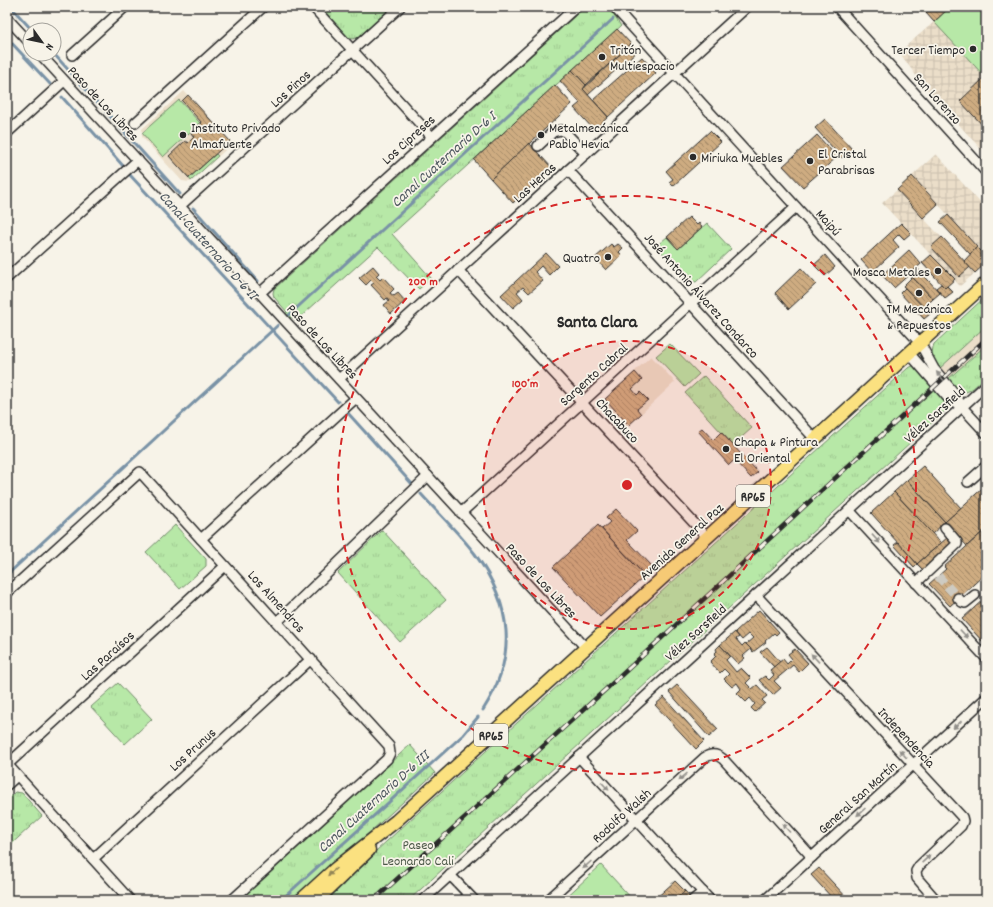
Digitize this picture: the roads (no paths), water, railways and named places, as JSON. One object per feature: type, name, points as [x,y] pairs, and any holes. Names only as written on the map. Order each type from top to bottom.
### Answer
[{"type":"main road","name":"Avenida General Paz","points":[[301,900],[335,869],[396,821],[986,283]]},
{"type":"main road","name":"Avenida General Paz","points":[[317,900],[355,865],[396,821]]},
{"type":"street","points":[[72,55],[125,7]]},
{"type":"street","points":[[135,123],[263,7]]},
{"type":"street","points":[[313,7],[432,137]]},
{"type":"street","name":"Los Pinos","points":[[180,206],[400,7]]},
{"type":"street","name":"Los Cipreses","points":[[260,293],[576,7]]},
{"type":"street","name":"Maipú","points":[[614,7],[920,344],[930,363],[958,398],[962,407]]},
{"type":"street","name":"Las Heras","points":[[338,379],[747,7]]},
{"type":"street","name":"San Lorenzo","points":[[837,7],[986,172]]},
{"type":"street","points":[[7,18],[22,34]]},
{"type":"street","name":"Paso de Los Libres","points":[[47,62],[586,648]]},
{"type":"street","points":[[7,133],[64,81]]},
{"type":"street","points":[[538,146],[553,132],[561,130],[565,132],[586,154]]},
{"type":"street","points":[[7,278],[138,160]]},
{"type":"street","name":"José Antonio Álvarez Condarco","points":[[568,170],[815,439]]},
{"type":"street","name":"Sargento Cabral","points":[[462,513],[796,207]]},
{"type":"street","name":"Chacabuco","points":[[458,270],[707,538]]},
{"type":"street","points":[[909,353],[949,399],[962,407],[986,433]]},
{"type":"street","name":"Vélez Sarsfield","points":[[423,900],[986,385]]},
{"type":"street","points":[[201,539],[356,398]]},
{"type":"street","points":[[968,482],[986,466]]},
{"type":"street","name":"Los Almendros","points":[[7,593],[140,472],[388,744],[390,751],[387,759],[232,900]]},
{"type":"street","points":[[277,622],[428,476]]},
{"type":"street","points":[[849,510],[986,658]]},
{"type":"street","points":[[916,583],[957,544],[945,528]]},
{"type":"street","name":"Las Paraísos","points":[[7,764],[225,566]]},
{"type":"street","points":[[931,569],[938,576]]},
{"type":"street","name":"Independencia","points":[[756,595],[963,820],[961,826],[919,866],[916,871],[917,878],[936,900]]},
{"type":"street","points":[[958,598],[965,603],[976,595]]},
{"type":"street","name":"Los Prunus","points":[[93,859],[310,659]]},
{"type":"street","name":"General San Martín","points":[[765,900],[986,698]]},
{"type":"street","name":"Rodolfo Walsh","points":[[548,900],[710,754],[714,754],[723,759],[812,857]]},
{"type":"street","points":[[579,757],[710,900]]},
{"type":"street","points":[[7,764],[130,900]]},
{"type":"street","points":[[7,785],[17,776]]},
{"type":"street","points":[[450,875],[474,900]]},
{"type":"street","points":[[694,900],[703,892]]},
{"type":"waterway","points":[[11,7],[25,22]]},
{"type":"waterway","name":"Canal Cuaternario D-6 I","points":[[289,315],[613,19]]},
{"type":"waterway","points":[[7,38],[50,84]]},
{"type":"waterway","points":[[61,62],[180,194]]},
{"type":"waterway","name":"Canal Cuaternario D-6 II","points":[[62,97],[124,167]]},
{"type":"waterway","name":"Canal Cuaternario D-6 II","points":[[130,175],[338,402]]},
{"type":"waterway","points":[[193,208],[258,281]]},
{"type":"waterway","points":[[7,575],[278,325]]},
{"type":"waterway","name":"Canal Cuaternario D-6 III","points":[[347,412],[412,484]]},
{"type":"waterway","name":"Canal Cuaternario D-6 III","points":[[421,494],[456,531],[475,554],[497,592],[503,612],[506,631],[506,650],[502,670],[494,690],[483,710]]},
{"type":"waterway","name":"Canal Cuaternario D-6 III","points":[[281,900],[463,735],[478,717]]},
{"type":"tunnel","points":[[938,576],[958,598]]},
{"type":"railway","points":[[374,900],[615,681],[986,339]]},
{"type":"place","name":"Tercer Tiempo","points":[[973,49]]},
{"type":"place","name":"Tritón Multiespacio","points":[[602,57]]},
{"type":"place","name":"Instituto Privado Almafuerte","points":[[183,135]]},
{"type":"place","name":"Metalmecánica Pablo Hevia","points":[[541,135]]},
{"type":"place","name":"Miriuka Muebles","points":[[693,157]]},
{"type":"place","name":"El Cristal Parabrisas","points":[[810,161]]},
{"type":"place","name":"Quatro","points":[[608,257]]},
{"type":"place","name":"Mosca Metales","points":[[938,271]]},
{"type":"place","name":"TM Mecánica & Repuestos","points":[[919,293]]},
{"type":"place","name":"Chapa & Pintura El Oriental","points":[[726,449]]},
{"type":"district","name":"Santa Clara","points":[[597,321]]},
{"type":"park label","name":"Paseo Leonardo Cali","points":[[418,852]]}]
